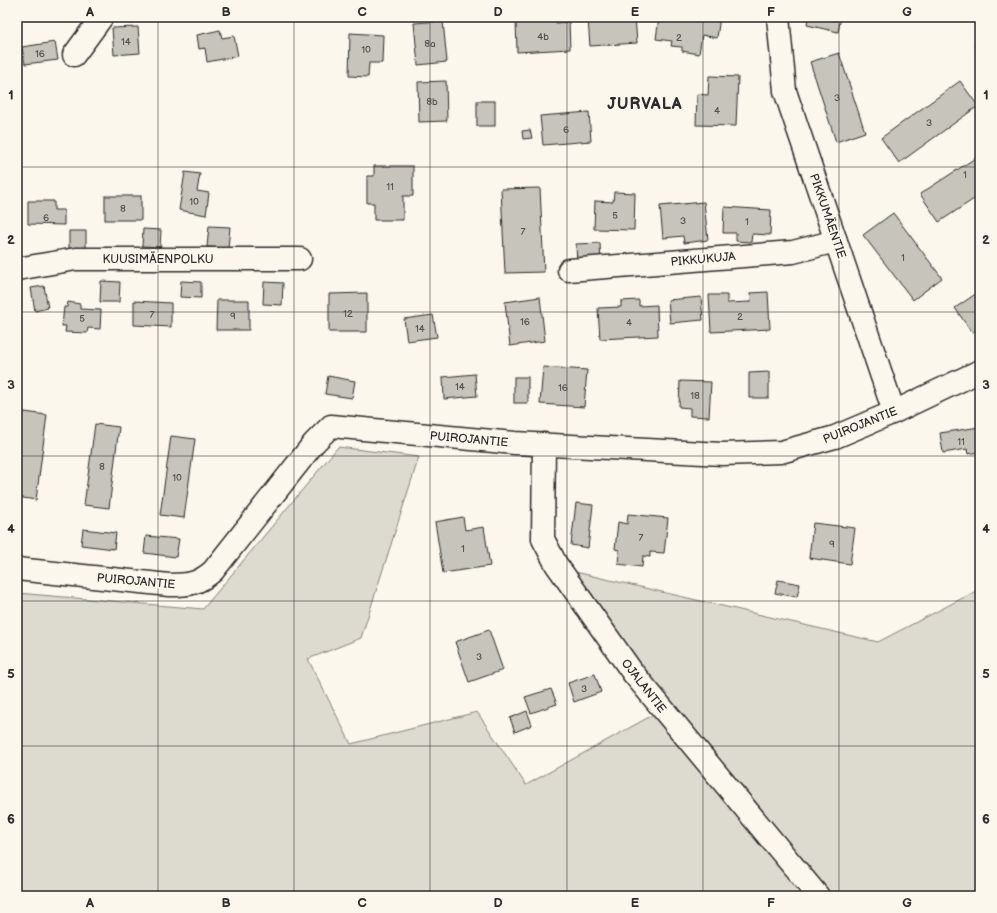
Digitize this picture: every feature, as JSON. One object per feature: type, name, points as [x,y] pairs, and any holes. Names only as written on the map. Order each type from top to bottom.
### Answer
[{"type":"street","points":[[74,55],[102,17]]},
{"type":"street","name":"PIKKUMÄENTIE","points":[[778,17],[785,91],[894,412]]},
{"type":"street","name":"PIKKUKUJA","points":[[569,270],[793,252],[836,241]]},
{"type":"street","name":"KUUSIMÄENPOLKU","points":[[17,269],[76,259],[300,260]]},
{"type":"street","name":"PUIROJANTIE","points":[[17,569],[169,585],[187,585],[202,581],[213,571],[314,442],[330,426],[515,443],[722,454],[781,452],[836,437],[894,412],[980,371]]},
{"type":"street","name":"OJALANTIE","points":[[544,444],[543,539],[556,564],[633,674],[818,896]]},
{"type":"shaded area","points":[[338,447],[419,457],[361,638],[308,659],[351,744],[477,712],[526,785],[669,706],[571,571],[878,642],[980,589],[980,896],[17,896],[17,593],[203,609]]},
{"type":"building","points":[[528,17],[555,17],[556,23],[569,22],[570,49],[517,52],[516,22],[528,22]]},
{"type":"building","points":[[601,17],[635,17],[637,43],[590,46],[588,19]]},
{"type":"building","points":[[659,17],[720,17],[717,38],[702,35],[699,54],[682,51],[682,47],[671,46],[672,41],[656,39]]},
{"type":"building","points":[[808,17],[841,17],[838,32],[807,25]]},
{"type":"building","points":[[443,21],[447,62],[418,65],[414,23]]},
{"type":"building","points":[[138,27],[140,53],[114,55],[112,28]]},
{"type":"building","points":[[220,30],[222,38],[234,36],[238,56],[207,62],[205,48],[199,49],[197,35]]},
{"type":"building","points":[[350,33],[383,35],[382,63],[369,63],[368,77],[349,76]]},
{"type":"building","points":[[980,41],[980,54],[974,45]]},
{"type":"building","points":[[55,42],[58,60],[25,64],[22,47]]},
{"type":"building","points":[[839,53],[865,132],[836,142],[810,62]]},
{"type":"building","points":[[709,76],[738,77],[736,126],[696,125],[697,94],[708,95]]},
{"type":"building","points":[[446,81],[447,121],[419,122],[418,82]]},
{"type":"building","points":[[960,81],[978,106],[899,163],[881,138]]},
{"type":"building","points":[[477,101],[495,101],[495,126],[477,126]]},
{"type":"building","points":[[589,112],[591,141],[543,145],[540,116]]},
{"type":"building","points":[[530,130],[532,138],[523,139],[522,131]]},
{"type":"building","points":[[980,155],[980,195],[939,222],[920,194]]},
{"type":"building","points":[[374,166],[413,166],[413,196],[403,196],[403,220],[374,220],[374,203],[367,203],[367,176],[374,176]]},
{"type":"building","points":[[185,172],[200,174],[197,191],[209,193],[206,215],[179,210]]},
{"type":"building","points":[[540,188],[544,272],[505,273],[501,189]]},
{"type":"building","points":[[614,192],[635,193],[634,230],[594,229],[595,201],[613,202]]},
{"type":"building","points":[[105,196],[141,196],[141,220],[105,220]]},
{"type":"building","points":[[28,201],[54,201],[54,210],[64,210],[64,225],[28,224]]},
{"type":"building","points":[[704,202],[708,240],[684,243],[683,236],[663,238],[660,206]]},
{"type":"building","points":[[724,207],[771,210],[770,235],[752,234],[751,242],[736,241],[736,233],[723,233]]},
{"type":"building","points":[[893,213],[942,278],[913,300],[863,235]]},
{"type":"building","points":[[209,226],[230,227],[228,248],[207,247]]},
{"type":"building","points":[[143,229],[161,230],[160,247],[142,246]]},
{"type":"building","points":[[69,231],[86,231],[86,250],[69,251]]},
{"type":"building","points":[[600,243],[601,264],[577,265],[576,244]]},
{"type":"building","points":[[101,281],[120,282],[119,302],[100,302]]},
{"type":"building","points":[[181,281],[201,282],[201,298],[180,297]]},
{"type":"building","points":[[264,282],[283,283],[282,305],[263,304]]},
{"type":"building","points":[[44,286],[48,308],[35,311],[31,288]]},
{"type":"building","points":[[980,291],[980,327],[972,333],[955,308]]},
{"type":"building","points":[[768,292],[770,329],[711,332],[709,295],[727,295],[727,303],[751,302],[750,293]]},
{"type":"building","points":[[367,293],[367,332],[329,332],[329,294]]},
{"type":"building","points":[[540,297],[545,341],[510,346],[505,302]]},
{"type":"building","points":[[701,297],[703,320],[670,323],[668,300]]},
{"type":"building","points":[[217,300],[249,300],[249,330],[216,330]]},
{"type":"building","points":[[639,300],[639,306],[657,305],[658,336],[600,339],[598,308],[621,307],[621,301]]},
{"type":"building","points":[[134,301],[171,303],[171,327],[134,325]]},
{"type":"building","points":[[68,302],[80,304],[80,309],[101,310],[100,329],[88,328],[87,333],[65,332],[66,326],[62,326],[64,307],[67,307]]},
{"type":"building","points":[[433,315],[437,337],[407,341],[404,319]]},
{"type":"building","points":[[543,367],[587,370],[584,407],[540,404]]},
{"type":"building","points":[[769,372],[769,398],[749,398],[749,373]]},
{"type":"building","points":[[475,374],[477,396],[444,399],[443,377]]},
{"type":"building","points":[[328,376],[355,381],[352,398],[325,394]]},
{"type":"building","points":[[514,377],[528,377],[528,403],[514,403]]},
{"type":"building","points":[[680,381],[711,382],[709,417],[690,416],[690,408],[679,407]]},
{"type":"building","points":[[17,411],[47,415],[36,500],[17,497]]},
{"type":"building","points":[[95,424],[119,427],[109,508],[84,505]]},
{"type":"building","points":[[980,427],[980,452],[968,454],[967,449],[943,453],[940,433]]},
{"type":"building","points":[[171,436],[195,439],[184,518],[160,515]]},
{"type":"building","points":[[576,503],[593,505],[588,548],[571,545]]},
{"type":"building","points":[[628,514],[668,518],[664,553],[650,552],[650,557],[643,556],[642,567],[618,564],[619,550],[615,549],[618,522],[627,524]]},
{"type":"building","points":[[463,517],[465,530],[484,527],[490,566],[443,573],[435,522]]},
{"type":"building","points":[[813,523],[855,528],[850,564],[809,558]]},
{"type":"building","points":[[83,529],[116,533],[114,549],[81,545]]},
{"type":"building","points":[[146,536],[179,539],[176,557],[144,553]]},
{"type":"building","points":[[778,580],[800,584],[797,597],[775,593]]},
{"type":"building","points":[[489,630],[503,670],[469,682],[455,642]]},
{"type":"building","points":[[595,674],[601,692],[574,702],[568,683]]},
{"type":"building","points":[[551,689],[557,704],[531,713],[525,697]]},
{"type":"building","points":[[527,711],[532,725],[515,732],[510,718]]},
{"type":"district","name":"JURVALA","points":[[645,103]]}]
